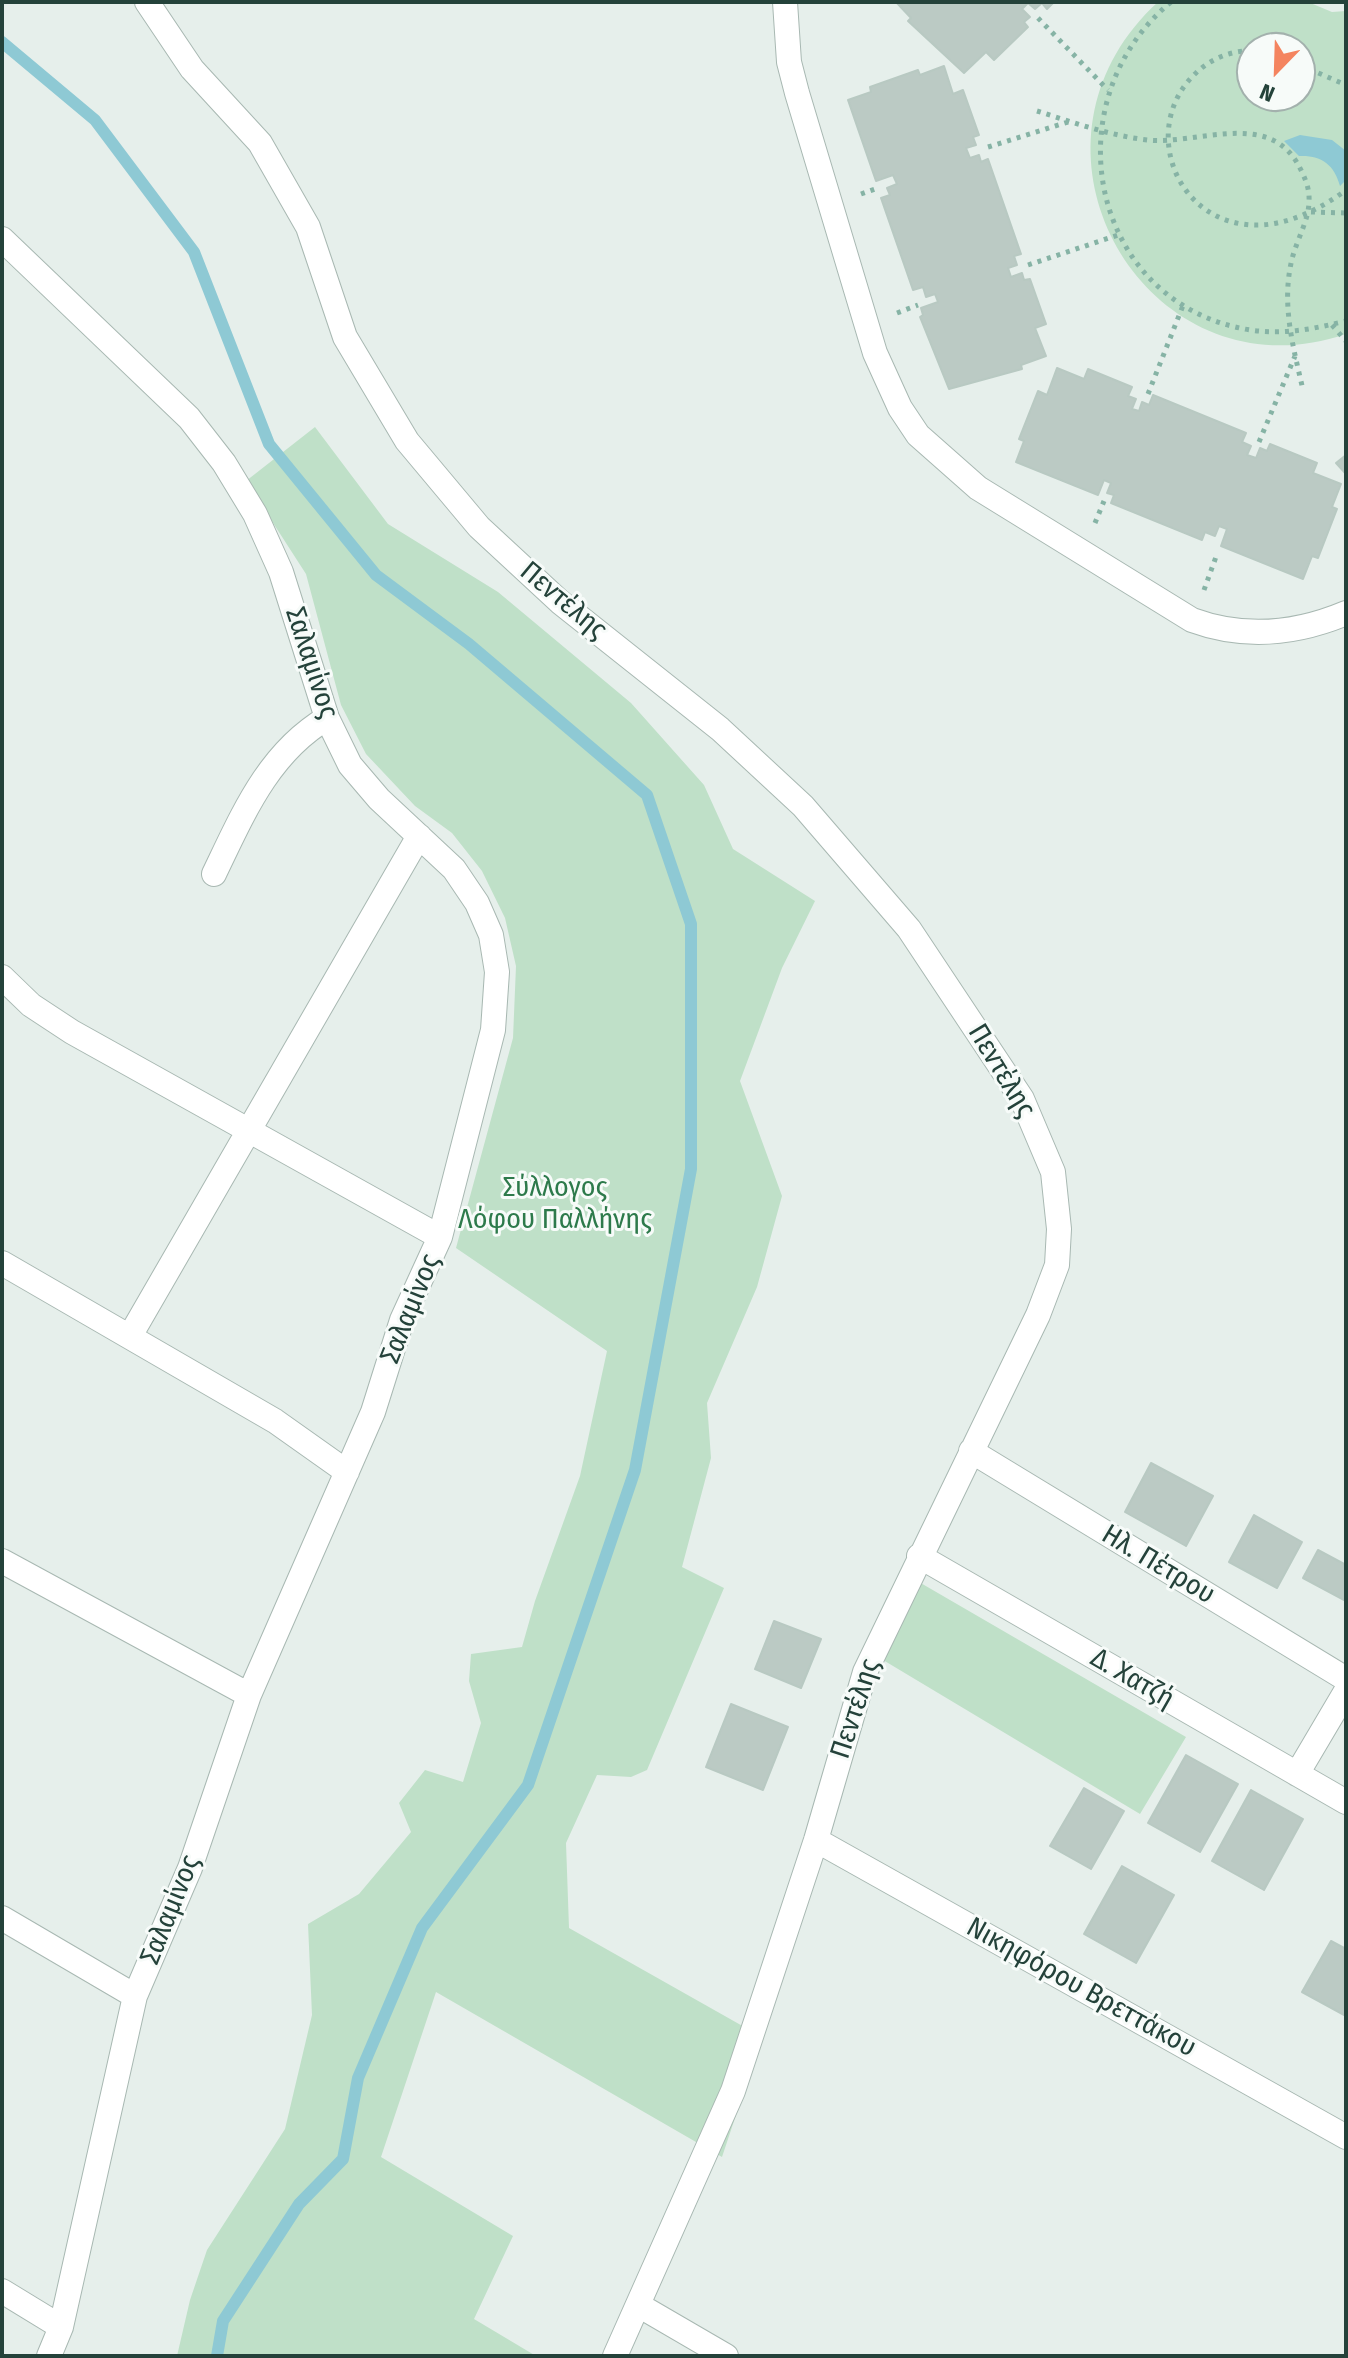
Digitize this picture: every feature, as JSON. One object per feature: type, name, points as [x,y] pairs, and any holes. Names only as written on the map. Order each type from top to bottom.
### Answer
[{"type":"street","name":"Πεντέλης","points":[[147,2],[192,69],[260,143],[308,227],[345,337],[407,441],[479,527],[549,592],[720,729],[803,806],[909,929],[1022,1099],[1053,1172],[1059,1229],[1057,1265],[1038,1315],[865,1672],[816,1840],[733,2091],[640,2306],[615,2356]]},
{"type":"street","points":[[785,2],[789,62],[875,353],[900,408],[918,435],[978,488],[1192,620],[1214,628],[1269,632],[1294,630],[1346,613]]},
{"type":"street","name":"Σαλαμίνος","points":[[2,239],[189,418],[224,463],[255,514],[281,572],[327,718],[350,765],[379,799],[454,869],[477,903],[491,935],[497,972],[493,1030],[440,1237],[402,1320],[373,1412],[249,1695],[190,1868],[135,1996],[61,2327],[49,2356]]},
{"type":"street","points":[[214,874],[256,790],[281,755],[302,733],[327,718]]},
{"type":"street","points":[[130,1336],[419,836]]},
{"type":"street","points":[[2,977],[31,1005],[72,1032],[440,1237]]},
{"type":"street","points":[[2,1263],[275,1421],[347,1472]]},
{"type":"street","name":"Ηλ. Πέτρου","points":[[971,1451],[1346,1679]]},
{"type":"street","name":"Δ. Χατζή","points":[[919,1556],[1346,1802]]},
{"type":"street","points":[[2,1561],[249,1695]]},
{"type":"street","points":[[1297,1774],[1346,1691]]},
{"type":"street","name":"Νικηφόρου Βρεττάκου","points":[[816,1840],[1346,2137]]},
{"type":"street","points":[[2,1918],[135,1996]]},
{"type":"street","points":[[2,2291],[61,2327]]},
{"type":"street","points":[[640,2306],[726,2356]]},
{"type":"path","points":[[1171,2],[1138,32],[1122,57],[1108,90],[1099,164],[1104,191],[1121,234],[1144,269],[1167,292],[1218,321],[1249,330],[1290,332],[1346,321]]},
{"type":"path","points":[[1038,18],[1108,90]]},
{"type":"path","points":[[1236,54],[1219,57],[1185,82],[1168,118],[1170,162],[1180,185],[1196,203],[1216,215],[1241,224],[1258,225],[1297,218],[1346,190]]},
{"type":"path","points":[[1316,72],[1346,85]]},
{"type":"path","points":[[1037,111],[1168,142],[1234,133],[1253,134],[1277,142],[1302,172],[1310,196],[1309,212],[1287,285],[1290,332],[1303,390]]},
{"type":"path","points":[[988,147],[1069,121]]},
{"type":"path","points":[[1309,212],[1346,213]]},
{"type":"path","points":[[1028,265],[1121,234]]},
{"type":"path","points":[[1148,394],[1184,303]]},
{"type":"path","points":[[1331,325],[1346,341]]},
{"type":"path","points":[[1259,442],[1295,355]]},
{"type":"green space","points":[[1158,2],[1308,2],[1332,12],[1346,11],[1346,334],[1275,345],[1211,331],[1157,297],[1118,248],[1095,189],[1092,125],[1112,61]]},
{"type":"green space","name":"Σύλλογος Λόφου Παλλήνης","points":[[315,427],[388,524],[498,592],[631,703],[704,785],[733,849],[815,901],[782,968],[740,1081],[782,1196],[757,1287],[707,1403],[711,1458],[682,1567],[724,1588],[647,1770],[631,1777],[597,1775],[566,1843],[569,1928],[762,2037],[722,2157],[436,1992],[381,2157],[513,2236],[474,2319],[536,2356],[177,2356],[190,2300],[207,2250],[285,2129],[312,2015],[308,1924],[359,1894],[411,1832],[399,1803],[425,1770],[463,1782],[481,1723],[469,1681],[471,1654],[522,1647],[535,1601],[580,1476],[607,1351],[456,1248],[513,1038],[516,966],[505,918],[482,871],[452,833],[415,806],[366,754],[341,705],[306,574],[246,481]]},
{"type":"green space","points":[[900,1571],[1186,1737],[1140,1814],[863,1648]]},
{"type":"water","points":[[1300,135],[1332,140],[1346,151],[1346,180],[1340,186],[1326,162],[1299,156],[1284,141]]},
{"type":"building","points":[[896,2],[1054,2],[1047,9],[1042,3],[1035,9],[1028,3],[1022,9],[1030,17],[1024,22],[1028,27],[994,60],[986,52],[964,73],[908,21],[911,18]]},
{"type":"building","points":[[944,66],[953,94],[963,90],[979,135],[973,137],[976,145],[966,148],[970,158],[979,155],[981,162],[988,159],[1021,254],[1014,256],[1017,265],[1008,268],[1011,277],[1022,273],[1024,280],[1030,279],[1046,324],[1035,328],[1046,356],[1021,365],[1022,369],[949,389],[920,317],[923,315],[921,308],[938,302],[935,294],[926,297],[923,287],[913,290],[881,198],[890,195],[887,188],[897,184],[893,175],[876,181],[848,100],[871,92],[870,87],[918,70],[920,75]]},
{"type":"building","points":[[1057,368],[1084,379],[1088,369],[1132,387],[1128,396],[1136,399],[1132,409],[1139,411],[1142,402],[1149,405],[1153,395],[1246,433],[1242,442],[1251,446],[1247,455],[1256,458],[1260,448],[1267,451],[1270,444],[1317,463],[1313,473],[1341,484],[1332,507],[1337,509],[1318,558],[1312,556],[1303,579],[1221,546],[1227,529],[1219,526],[1215,536],[1205,532],[1202,540],[1111,503],[1114,495],[1107,493],[1111,483],[1104,480],[1098,495],[1016,462],[1024,441],[1019,439],[1038,391],[1047,395]]},
{"type":"building","points":[[1346,455],[1346,474],[1336,463]]},
{"type":"building","points":[[1151,1463],[1213,1496],[1186,1546],[1125,1512]]},
{"type":"building","points":[[1254,1515],[1302,1542],[1277,1588],[1229,1562]]},
{"type":"building","points":[[1318,1550],[1346,1565],[1346,1601],[1303,1578]]},
{"type":"building","points":[[774,1621],[821,1639],[801,1688],[755,1669]]},
{"type":"building","points":[[731,1704],[788,1727],[763,1790],[706,1767]]},
{"type":"building","points":[[1186,1755],[1238,1784],[1200,1852],[1148,1823]]},
{"type":"building","points":[[1084,1788],[1124,1811],[1091,1869],[1050,1846]]},
{"type":"building","points":[[1251,1790],[1303,1819],[1264,1890],[1212,1861]]},
{"type":"building","points":[[1122,1866],[1174,1895],[1136,1963],[1084,1934]]},
{"type":"building","points":[[1331,1941],[1346,1949],[1346,2016],[1302,1992]]},
{"type":"waterway","points":[[2,42],[95,120],[194,252],[269,444],[376,575],[469,644],[647,795],[691,924],[691,1169],[635,1470],[528,1785],[422,1928],[358,2078],[343,2159],[299,2204],[223,2321],[217,2356]]}]
